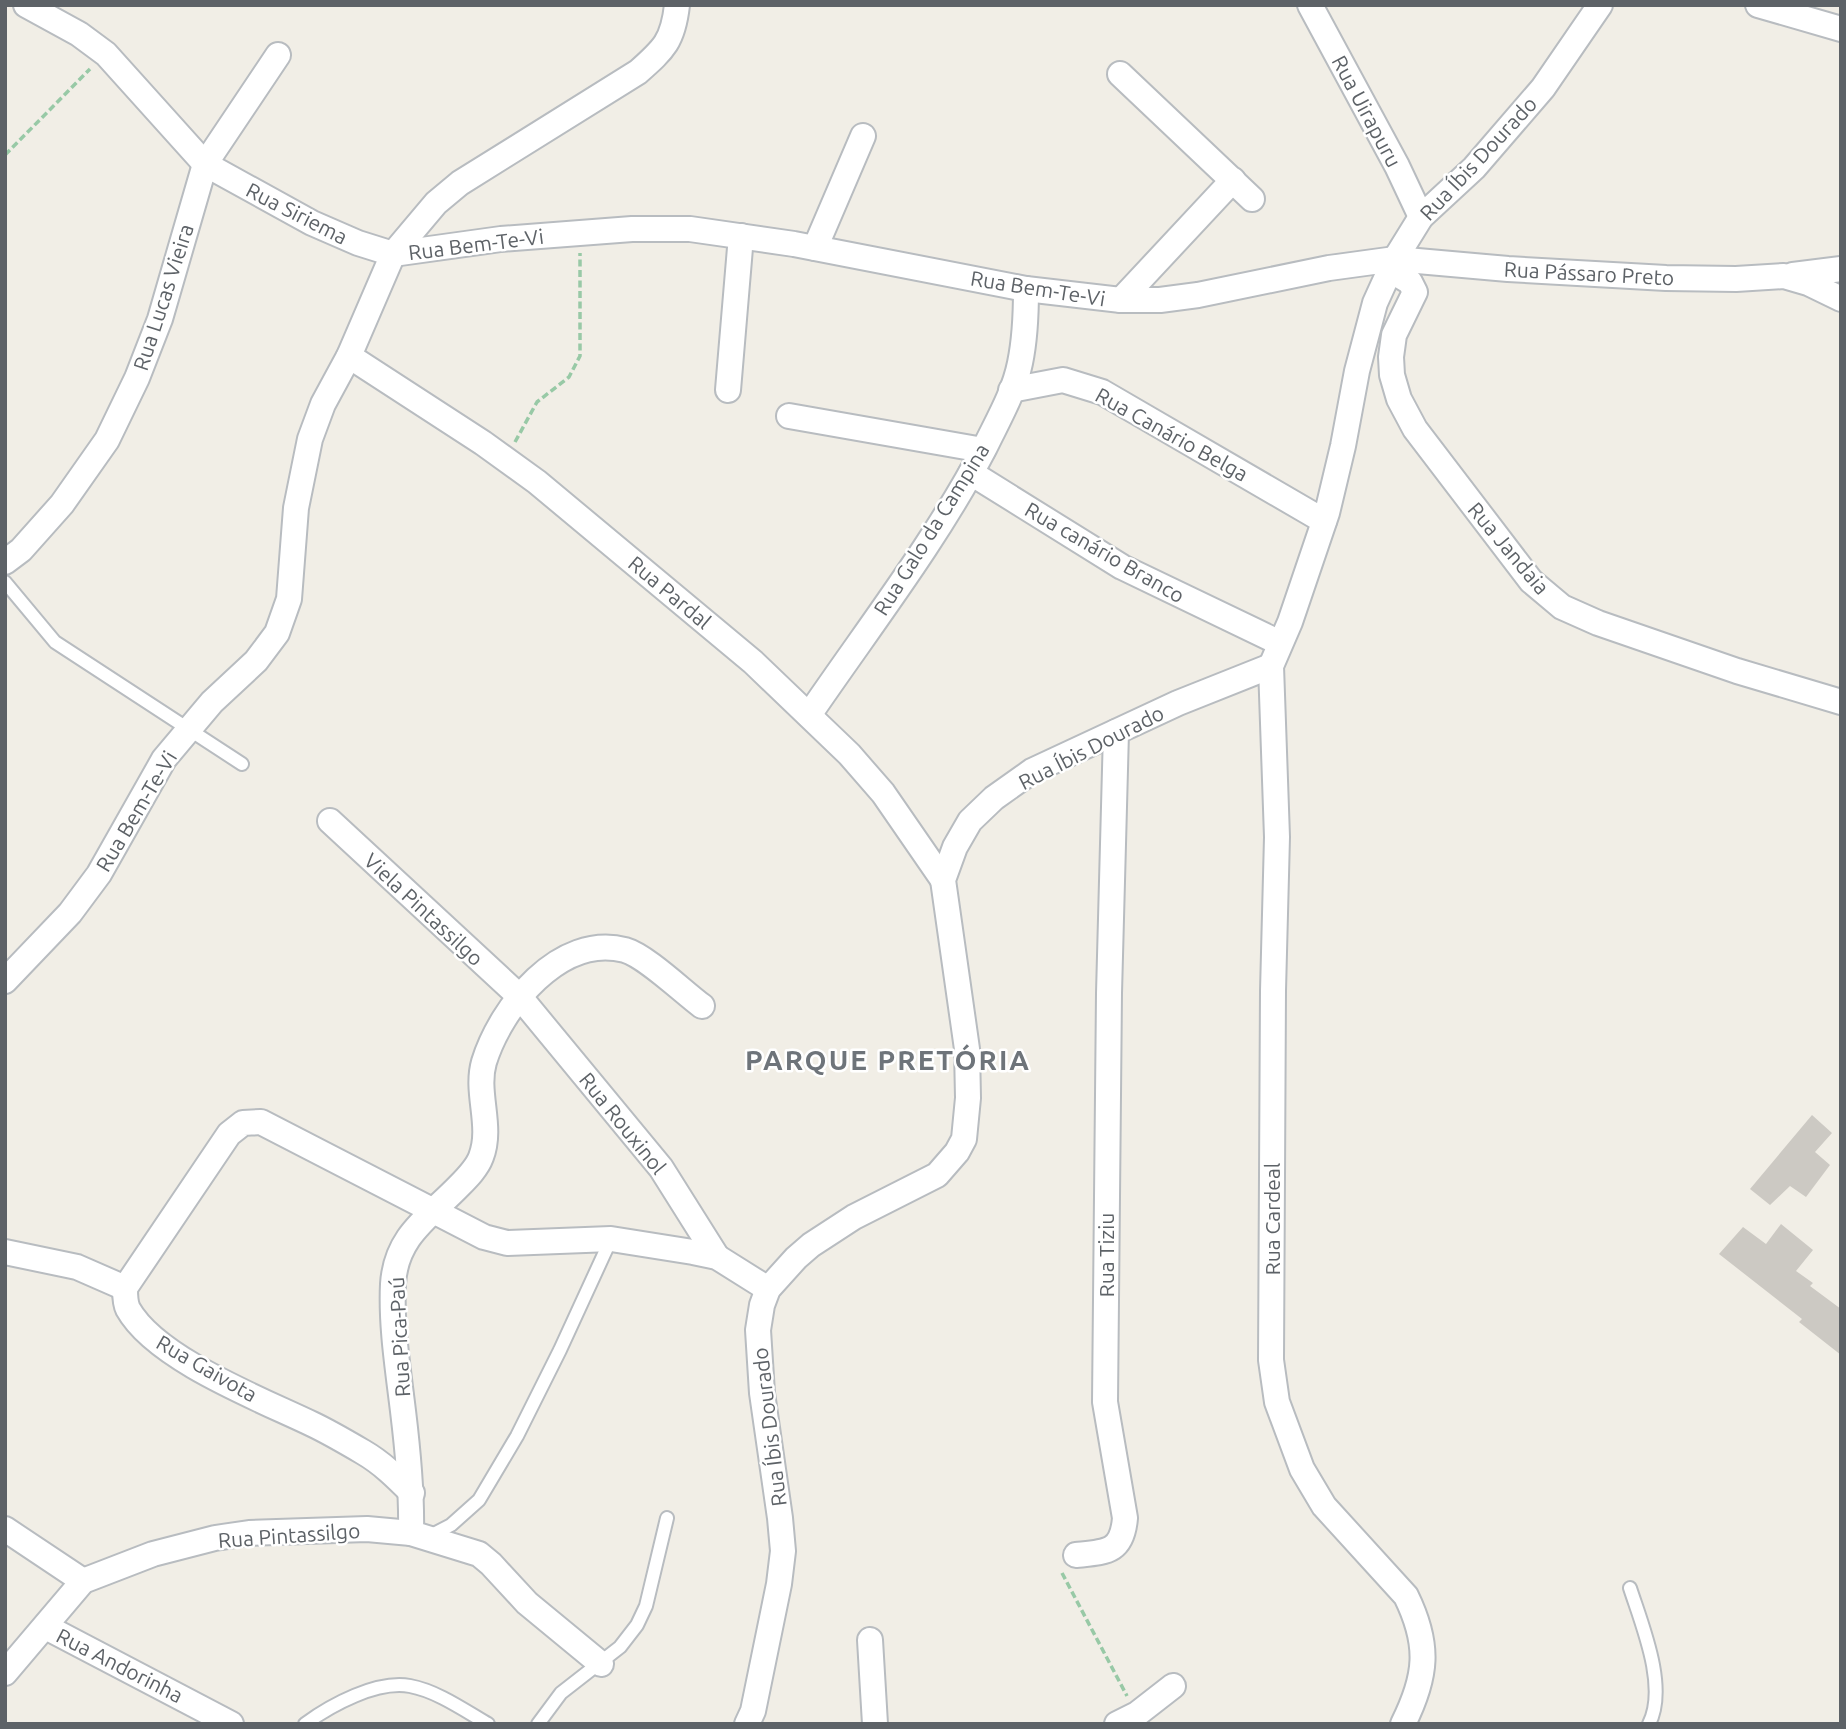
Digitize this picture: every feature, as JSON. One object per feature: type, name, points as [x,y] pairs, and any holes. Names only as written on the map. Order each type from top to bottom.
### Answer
[{"type":"street","name":"Rua Siriema","points":[[26,5],[79,34],[106,54],[205,164],[312,223],[358,243],[393,254]]},
{"type":"street","points":[[393,254],[436,203],[460,183],[638,72],[661,52],[674,29],[677,5]]},
{"type":"street","name":"Rua Uirapuru","points":[[1310,5],[1391,155],[1421,217]]},
{"type":"street","name":"Rua Íbis Dourado","points":[[747,1724],[753,1711],[777,1596],[783,1551],[762,1393],[758,1350],[760,1318],[768,1289],[796,1258],[854,1217],[937,1175],[957,1153],[964,1139],[968,1098],[967,1049],[943,880],[955,848],[970,821],[1032,771],[1276,654],[1290,622],[1324,521],[1375,303],[1393,265],[1421,217],[1474,168],[1525,110],[1600,5]]},
{"type":"street","points":[[1758,5],[1841,29]]},
{"type":"street","name":"Rua Lucas Vieira","points":[[5,562],[21,550],[62,504],[107,440],[137,378],[160,319],[205,164],[278,55]]},
{"type":"street","points":[[1120,74],[1252,199]]},
{"type":"street","points":[[814,248],[863,136]]},
{"type":"street","points":[[1121,300],[1233,180]]},
{"type":"street","name":"Rua Bem-Te-Vi","points":[[5,981],[70,913],[99,874],[153,776],[188,730],[212,702],[256,661],[277,633],[289,599],[296,508],[310,439],[323,404],[349,356],[393,254],[501,239],[632,229],[690,229],[814,248],[1026,289],[1121,300],[1160,300],[1198,295],[1329,268],[1393,265]]},
{"type":"street","points":[[728,390],[741,236]]},
{"type":"street","name":"Rua Pássaro Preto","points":[[1393,265],[1735,279],[1841,269]]},
{"type":"street","name":"Rua Jandaia","points":[[1393,265],[1410,282],[1415,292],[1394,335],[1392,346],[1392,375],[1399,399],[1415,429],[1531,581],[1562,607],[1598,623],[1737,671],[1841,702]]},
{"type":"street","name":"Rua Pássaro Preto","points":[[1783,276],[1808,283],[1841,299]]},
{"type":"street","name":"Rua Galo da Campina","points":[[809,715],[929,539],[983,450],[1012,390],[1020,365],[1026,289]]},
{"type":"street","name":"Rua Pardal","points":[[349,356],[537,482],[753,662],[809,715],[883,793],[943,880]]},
{"type":"street","name":"Rua Canário Belga","points":[[1012,390],[1063,380],[1102,392],[1324,521]]},
{"type":"street","points":[[789,416],[983,450]]},
{"type":"street","name":"Rua canário Branco","points":[[971,473],[1122,567],[1276,654]]},
{"type":"street","name":"Rua Cardeal","points":[[1276,654],[1277,837],[1271,1360],[1277,1402],[1302,1469],[1324,1506],[1406,1596],[1414,1613],[1424,1655],[1413,1704],[1403,1724]]},
{"type":"street","name":"Rua Tiziu","points":[[1076,1555],[1107,1552],[1119,1543],[1124,1533],[1125,1518],[1105,1402],[1115,732]]},
{"type":"street","name":"Viela Pintassilgo","points":[[330,821],[519,996]]},
{"type":"street","name":"Rua Pica-Paú","points":[[419,1535],[396,1350],[393,1284],[397,1260],[406,1239],[435,1212],[481,1160],[485,1135],[483,1063],[519,996],[549,969],[578,952],[593,947],[628,951],[702,1006]]},
{"type":"street","name":"Rua Rouxinol","points":[[519,996],[661,1168],[718,1257]]},
{"type":"street","points":[[5,1252],[77,1267],[125,1288],[229,1134],[243,1123],[261,1122],[484,1237],[507,1243],[611,1239],[718,1257],[768,1289]]},
{"type":"street","name":"Rua Gaivota","points":[[125,1288],[128,1310],[170,1351],[363,1452],[382,1464],[412,1493]]},
{"type":"street","points":[[5,1529],[83,1581],[5,1673]]},
{"type":"street","name":"Rua Pintassilgo","points":[[83,1581],[153,1554],[215,1538],[249,1533],[367,1529],[419,1535]]},
{"type":"street","points":[[419,1535],[479,1555],[491,1564],[527,1603],[601,1664]]},
{"type":"street","name":"Rua Andorinha","points":[[46,1627],[231,1724]]},
{"type":"street","points":[[870,1640],[875,1724]]},
{"type":"street","points":[[1127,1719],[1173,1686]]},
{"type":"lane","points":[[5,582],[55,642],[242,764]]},
{"type":"lane","points":[[419,1535],[450,1525],[479,1500],[517,1436],[611,1239]]},
{"type":"lane","points":[[538,1724],[561,1693],[620,1647],[637,1625],[646,1606],[667,1518]]},
{"type":"lane","points":[[1630,1588],[1648,1646],[1655,1682],[1655,1704],[1649,1724]]},
{"type":"lane","points":[[305,1724],[326,1708],[362,1693],[393,1685],[411,1686],[434,1695],[488,1724]]},
{"type":"path","points":[[5,155],[106,54]]},
{"type":"path","points":[[506,459],[537,402],[569,377],[580,356],[580,233]]},
{"type":"path","points":[[1076,1555],[1064,1561],[1062,1566],[1065,1581],[1127,1719]]},
{"type":"building","points":[[1812,1115],[1832,1133],[1815,1152],[1830,1165],[1806,1197],[1790,1186],[1770,1205],[1750,1189]]},
{"type":"building","points":[[1781,1224],[1813,1250],[1796,1271],[1813,1283],[1810,1286],[1841,1309],[1841,1355],[1799,1322],[1802,1319],[1719,1254],[1743,1227],[1766,1244]]},
{"type":"district","name":"PARQUE PRETÓRIA","points":[[888,1059]]}]
